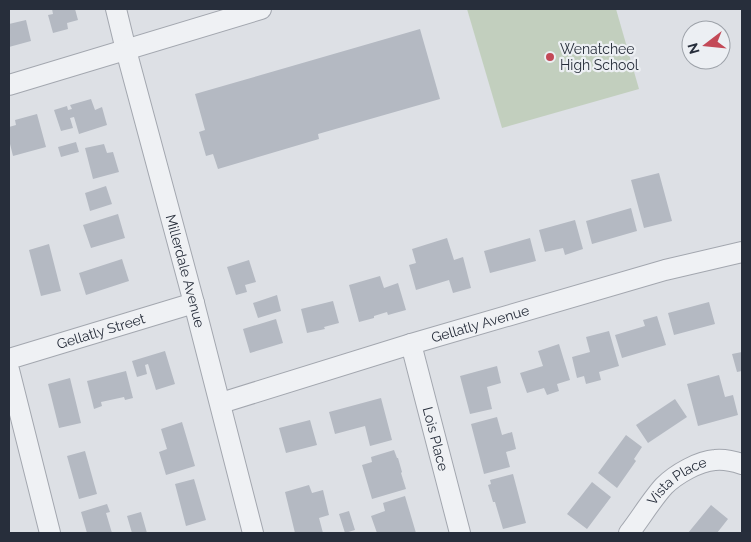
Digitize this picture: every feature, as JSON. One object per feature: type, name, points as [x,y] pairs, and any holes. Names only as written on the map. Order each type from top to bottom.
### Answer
[{"type":"street","name":"Millerdale Avenue","points":[[116,9],[221,403],[253,533]]},
{"type":"street","points":[[9,85],[261,9]]},
{"type":"street","name":"Gellatly Avenue","points":[[221,403],[411,344],[665,270],[742,252]]},
{"type":"street","name":"Gellatly Street","points":[[9,359],[194,303]]},
{"type":"street","name":"Lois Place","points":[[411,344],[460,533]]},
{"type":"street","points":[[9,370],[50,533]]},
{"type":"street","name":"Vista Place","points":[[629,533],[665,486],[680,474],[695,465],[714,460],[731,460],[742,464]]},
{"type":"green space","name":"Wenatchee High School","points":[[467,9],[616,9],[639,89],[502,128]]},
{"type":"building","points":[[52,9],[75,9],[78,20],[67,23],[68,29],[53,33],[48,15],[53,14]]},
{"type":"building","points":[[26,20],[31,41],[9,47],[9,24]]},
{"type":"building","points":[[420,29],[440,99],[318,134],[319,139],[218,169],[213,154],[206,156],[199,132],[205,130],[195,94]]},
{"type":"building","points":[[91,99],[95,110],[102,107],[107,125],[79,134],[74,117],[70,118],[73,128],[61,131],[54,110],[67,106],[68,110],[72,109],[70,105]]},
{"type":"building","points":[[37,114],[46,147],[13,156],[9,140],[9,127],[16,125],[15,120]]},
{"type":"building","points":[[76,142],[79,152],[61,157],[58,147]]},
{"type":"building","points":[[104,144],[107,153],[113,152],[119,172],[93,179],[85,148]]},
{"type":"building","points":[[659,173],[672,221],[644,228],[631,180]]},
{"type":"building","points":[[106,186],[112,204],[90,211],[85,193]]},
{"type":"building","points":[[631,208],[637,231],[592,244],[586,221]]},
{"type":"building","points":[[118,214],[125,238],[91,248],[83,225]]},
{"type":"building","points":[[575,220],[583,249],[565,255],[563,248],[545,252],[539,230]]},
{"type":"building","points":[[447,238],[454,260],[463,257],[471,288],[453,293],[449,280],[416,290],[409,265],[416,263],[412,249]]},
{"type":"building","points":[[530,238],[536,261],[490,273],[484,251]]},
{"type":"building","points":[[49,244],[61,291],[41,296],[29,250]]},
{"type":"building","points":[[122,259],[129,281],[86,295],[79,273]]},
{"type":"building","points":[[249,260],[256,282],[245,285],[247,292],[236,295],[227,267]]},
{"type":"building","points":[[380,276],[384,288],[398,283],[406,310],[388,315],[387,312],[359,322],[349,285]]},
{"type":"building","points":[[277,295],[281,311],[258,318],[253,303]]},
{"type":"building","points":[[333,301],[339,323],[324,327],[325,329],[307,333],[301,309]]},
{"type":"building","points":[[709,302],[715,324],[674,335],[668,313]]},
{"type":"building","points":[[657,316],[666,345],[622,358],[615,335],[645,326],[643,320]]},
{"type":"building","points":[[276,319],[283,343],[250,353],[243,329]]},
{"type":"building","points":[[609,331],[619,366],[599,372],[601,380],[586,384],[584,376],[577,378],[572,357],[590,352],[586,337]]},
{"type":"building","points":[[559,344],[570,380],[557,384],[559,391],[547,395],[544,388],[527,393],[520,373],[543,366],[538,351]]},
{"type":"building","points":[[165,351],[175,384],[156,390],[148,364],[145,365],[147,374],[137,377],[132,361]]},
{"type":"building","points":[[742,352],[742,371],[737,372],[732,354]]},
{"type":"building","points":[[497,366],[501,383],[487,387],[492,409],[470,414],[460,376]]},
{"type":"building","points":[[126,371],[133,398],[125,400],[124,397],[101,402],[102,406],[94,409],[87,381]]},
{"type":"building","points":[[719,375],[725,397],[733,395],[738,415],[698,426],[687,384]]},
{"type":"building","points":[[70,378],[81,423],[59,428],[48,384]]},
{"type":"building","points":[[381,398],[392,440],[370,446],[365,426],[335,434],[329,412]]},
{"type":"building","points":[[675,399],[687,417],[648,443],[636,425]]},
{"type":"building","points":[[497,417],[502,435],[512,432],[516,449],[506,452],[510,467],[484,474],[471,424]]},
{"type":"building","points":[[310,420],[317,445],[286,453],[279,428]]},
{"type":"building","points":[[182,422],[195,466],[166,475],[159,452],[167,449],[161,429]]},
{"type":"building","points":[[626,435],[642,447],[634,459],[636,461],[617,488],[598,473]]},
{"type":"building","points":[[394,450],[406,489],[372,499],[362,465],[372,462],[371,457]]},
{"type":"building","points":[[85,451],[97,494],[79,499],[67,456]]},
{"type":"building","points":[[513,474],[526,523],[503,529],[488,485],[491,484],[490,480]]},
{"type":"building","points":[[194,479],[206,520],[186,526],[175,484]]},
{"type":"building","points":[[592,482],[611,497],[587,529],[567,514]]},
{"type":"building","points":[[309,485],[312,493],[323,490],[329,515],[319,518],[323,533],[295,533],[285,492]]},
{"type":"building","points":[[405,496],[416,533],[377,533],[371,516],[385,511],[383,503]]},
{"type":"building","points":[[107,504],[110,512],[106,513],[112,533],[87,533],[81,512]]},
{"type":"building","points":[[711,505],[728,519],[717,533],[688,533]]},
{"type":"building","points":[[349,511],[355,530],[345,533],[339,514]]},
{"type":"building","points":[[141,512],[147,533],[132,533],[127,516]]},
{"type":"place","name":"Wenatchee High School","points":[[550,57]]}]
